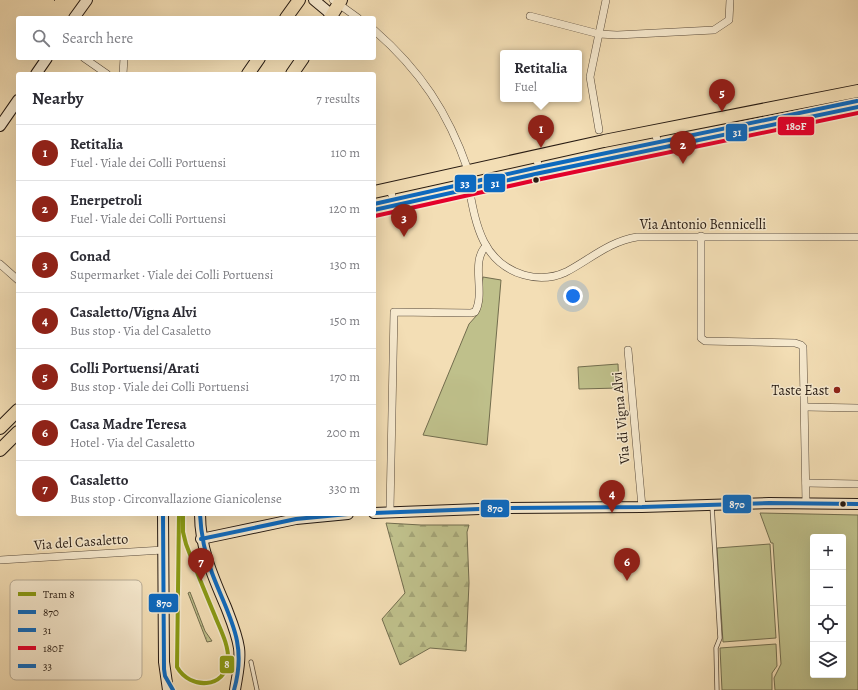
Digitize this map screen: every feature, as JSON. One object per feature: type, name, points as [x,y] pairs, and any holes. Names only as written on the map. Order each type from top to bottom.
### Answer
[{"type":"main road","points":[[287,16],[299,0]]},
{"type":"main road","points":[[249,72],[258,60]]},
{"type":"main road","points":[[293,72],[302,60]]},
{"type":"main road","points":[[376,192],[468,170],[655,131],[858,91]]},
{"type":"main road","points":[[376,209],[394,204],[469,188],[858,107]]},
{"type":"main road","points":[[0,428],[16,412]]},
{"type":"main road","points":[[0,450],[16,434]]},
{"type":"street","points":[[75,16],[87,0]]},
{"type":"street","points":[[314,0],[335,7],[354,16]]},
{"type":"street","points":[[599,130],[590,77],[606,0]]},
{"type":"street","points":[[530,16],[599,34],[617,35],[714,30],[729,20],[730,0]]},
{"type":"street","points":[[376,32],[401,56],[431,92],[456,140],[468,170]]},
{"type":"street","points":[[37,72],[46,60]]},
{"type":"street","points":[[87,60],[104,72]]},
{"type":"street","points":[[124,60],[124,72]]},
{"type":"street","points":[[0,126],[16,103]]},
{"type":"street","points":[[736,115],[740,132]]},
{"type":"street","points":[[655,131],[659,149]]},
{"type":"street","points":[[536,156],[540,173]]},
{"type":"street","points":[[390,188],[394,204]]},
{"type":"street","name":"Via Antonio Bennicelli","points":[[469,188],[480,234],[486,246],[499,263],[510,270],[530,277],[543,278],[564,272],[614,243],[629,238],[645,236],[858,237]]},
{"type":"street","points":[[701,236],[701,338],[705,341],[795,343],[801,345],[803,352],[805,408],[806,504]]},
{"type":"street","points":[[390,509],[394,312],[476,312],[479,289],[480,259],[482,251],[486,246]]},
{"type":"street","points":[[0,264],[16,278]]},
{"type":"street","name":"Via di Vigna Alvi","points":[[628,350],[642,507]]},
{"type":"street","points":[[805,408],[858,408]]},
{"type":"street","points":[[806,483],[858,484]]},
{"type":"street","points":[[376,513],[506,508],[858,504]]},
{"type":"street","points":[[163,516],[165,676],[168,690]]},
{"type":"street","points":[[200,516],[201,538],[206,558],[232,621],[238,643],[239,662],[234,690]]},
{"type":"street","points":[[201,538],[296,519],[327,516]]},
{"type":"street","name":"Via del Casaletto","points":[[0,560],[163,550]]},
{"type":"street","points":[[165,676],[173,690]]},
{"type":"lane","points":[[712,505],[720,638],[716,648],[717,690]]},
{"type":"lane","points":[[251,662],[257,690]]},
{"type":"green space","points":[[483,277],[501,280],[487,445],[423,435],[469,324],[477,315]]},
{"type":"green space","points":[[618,364],[619,388],[579,389],[578,367]]},
{"type":"green space","points":[[760,513],[858,515],[858,690],[775,690],[774,678],[781,664],[773,543],[771,543]]},
{"type":"green space","points":[[386,523],[469,525],[467,532],[469,583],[466,651],[430,648],[400,665],[382,619],[405,593]]},
{"type":"green space","points":[[770,544],[776,638],[723,642],[717,548]]},
{"type":"green space","points":[[190,592],[205,631],[212,641],[207,642],[188,593]]},
{"type":"green space","points":[[776,644],[777,666],[772,673],[772,690],[722,690],[720,648]]},
{"type":"tram line","name":"8","points":[[179,516],[177,667],[190,680],[198,683],[207,683],[221,677],[226,670],[228,654],[224,637],[186,544],[183,532],[183,516]]},
{"type":"transit line","name":"33","points":[[376,204],[539,167],[857,101]]},
{"type":"transit line","name":"31","points":[[376,210],[540,173],[858,107]]},
{"type":"transit line","name":"180F","points":[[376,216],[541,179],[858,113]]},
{"type":"transit line","name":"870","points":[[376,513],[506,508],[642,507],[769,503],[858,504]]},
{"type":"transit line","name":"870","points":[[163,516],[164,669],[165,676],[173,690]]},
{"type":"transit line","name":"870","points":[[200,516],[202,537],[207,559],[230,616],[237,643],[239,658],[238,673],[234,690]]},
{"type":"transit line","name":"870","points":[[201,539],[296,519],[327,516]]},
{"type":"place","name":"Colli Portuensi/Arati","points":[[722,112]]},
{"type":"place","name":"Retitalia","points":[[541,148]]},
{"type":"place","name":"Enerpetroli","points":[[683,164]]},
{"type":"place","name":"Conad","points":[[404,237]]},
{"type":"place","name":"Taste East","points":[[837,390]]},
{"type":"place","name":"Casaletto/Vigna Alvi","points":[[612,513]]},
{"type":"place","name":"Casaletto","points":[[201,581]]},
{"type":"place","name":"Casa Madre Teresa","points":[[627,581]]}]
